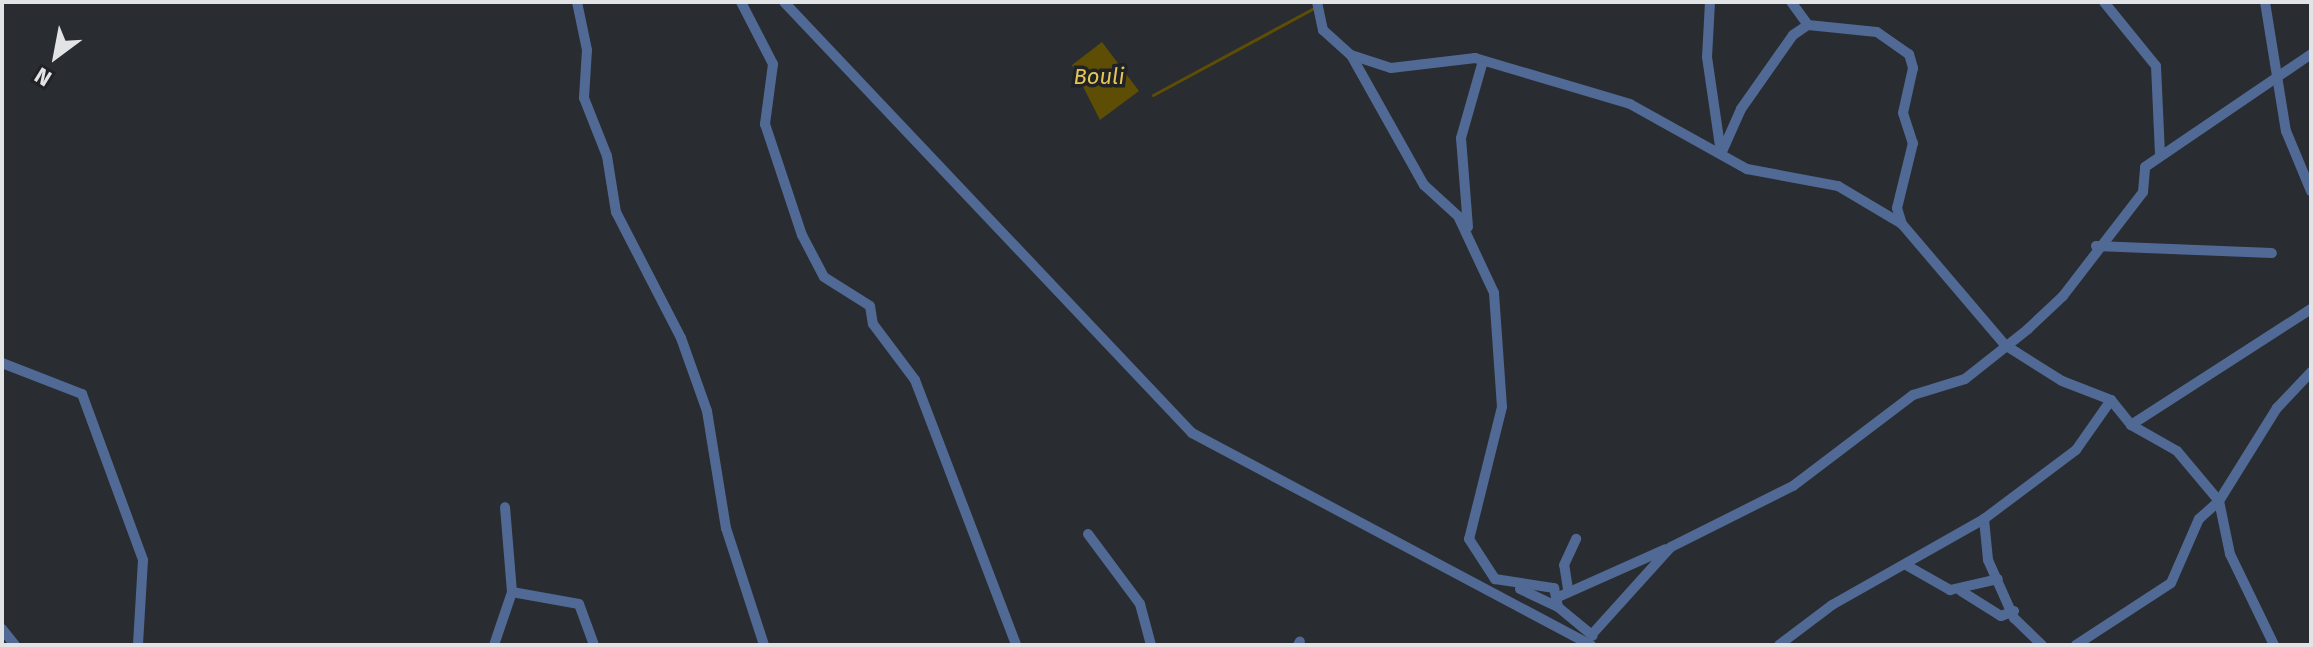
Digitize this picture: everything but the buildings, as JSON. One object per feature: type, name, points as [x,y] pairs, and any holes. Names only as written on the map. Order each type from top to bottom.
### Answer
[{"type":"street","points":[[577,2],[587,50],[584,98],[607,156],[616,212],[681,338],[707,411],[726,528],[764,645]]},
{"type":"street","points":[[741,2],[773,64],[765,124],[802,235],[824,277],[870,306],[873,324],[915,380],[1016,645]]},
{"type":"street","points":[[784,2],[1192,433],[1591,645],[1595,631],[1671,547]]},
{"type":"street","points":[[1317,2],[1323,30],[1351,55],[1424,185],[1470,236]]},
{"type":"street","points":[[1710,2],[1707,57],[1721,154]]},
{"type":"street","points":[[1791,2],[1808,25]]},
{"type":"street","points":[[2104,2],[2156,66],[2160,154]]},
{"type":"street","points":[[2265,2],[2286,131],[2311,191]]},
{"type":"street","points":[[1721,154],[1741,109],[1793,35],[1808,25],[1877,32],[1909,54],[1913,68],[1903,113],[1913,143],[1897,208],[1902,224]]},
{"type":"street","points":[[1534,615],[1557,602],[1578,583],[1671,547],[1793,486],[1913,395],[1965,379],[2063,296],[2096,246],[2143,192],[2145,167],[2275,75],[2311,54]]},
{"type":"street","points":[[1351,55],[1391,68],[1483,61],[1630,104],[1747,169],[1838,186],[1902,224],[2005,345],[2062,381],[2111,400],[2131,425],[2177,451],[2219,501],[2230,554],[2274,645]]},
{"type":"street","points":[[1483,61],[1461,138],[1470,236],[1501,326],[1502,407],[1469,539],[1495,579],[1557,602],[1595,631]]},
{"type":"street","points":[[2096,246],[2272,253]]},
{"type":"street","points":[[2131,425],[2311,309]]},
{"type":"street","points":[[2,363],[82,394],[143,560],[138,645]]},
{"type":"street","points":[[2076,645],[2171,583],[2199,519],[2219,501],[2277,408],[2311,372]]},
{"type":"street","points":[[1779,645],[1832,605],[1984,519],[2076,450],[2111,400]]},
{"type":"street","points":[[494,645],[512,592],[505,507]]},
{"type":"street","points":[[1984,519],[1988,560],[2014,611],[2042,645]]},
{"type":"street","points":[[1088,534],[1140,604],[1151,645]]},
{"type":"street","points":[[1568,589],[1564,565],[1576,539]]},
{"type":"street","points":[[1564,565],[1578,583]]},
{"type":"street","points":[[1906,565],[1961,591],[2001,616],[2014,611]]},
{"type":"street","points":[[1961,591],[1998,579]]},
{"type":"street","points":[[512,592],[579,604],[594,645]]},
{"type":"street","points":[[2,629],[15,645]]},
{"type":"water","name":"Bouli","points":[[1102,42],[1139,91],[1100,120],[1072,65]]},
{"type":"waterway","points":[[1153,95],[1314,8]]}]
